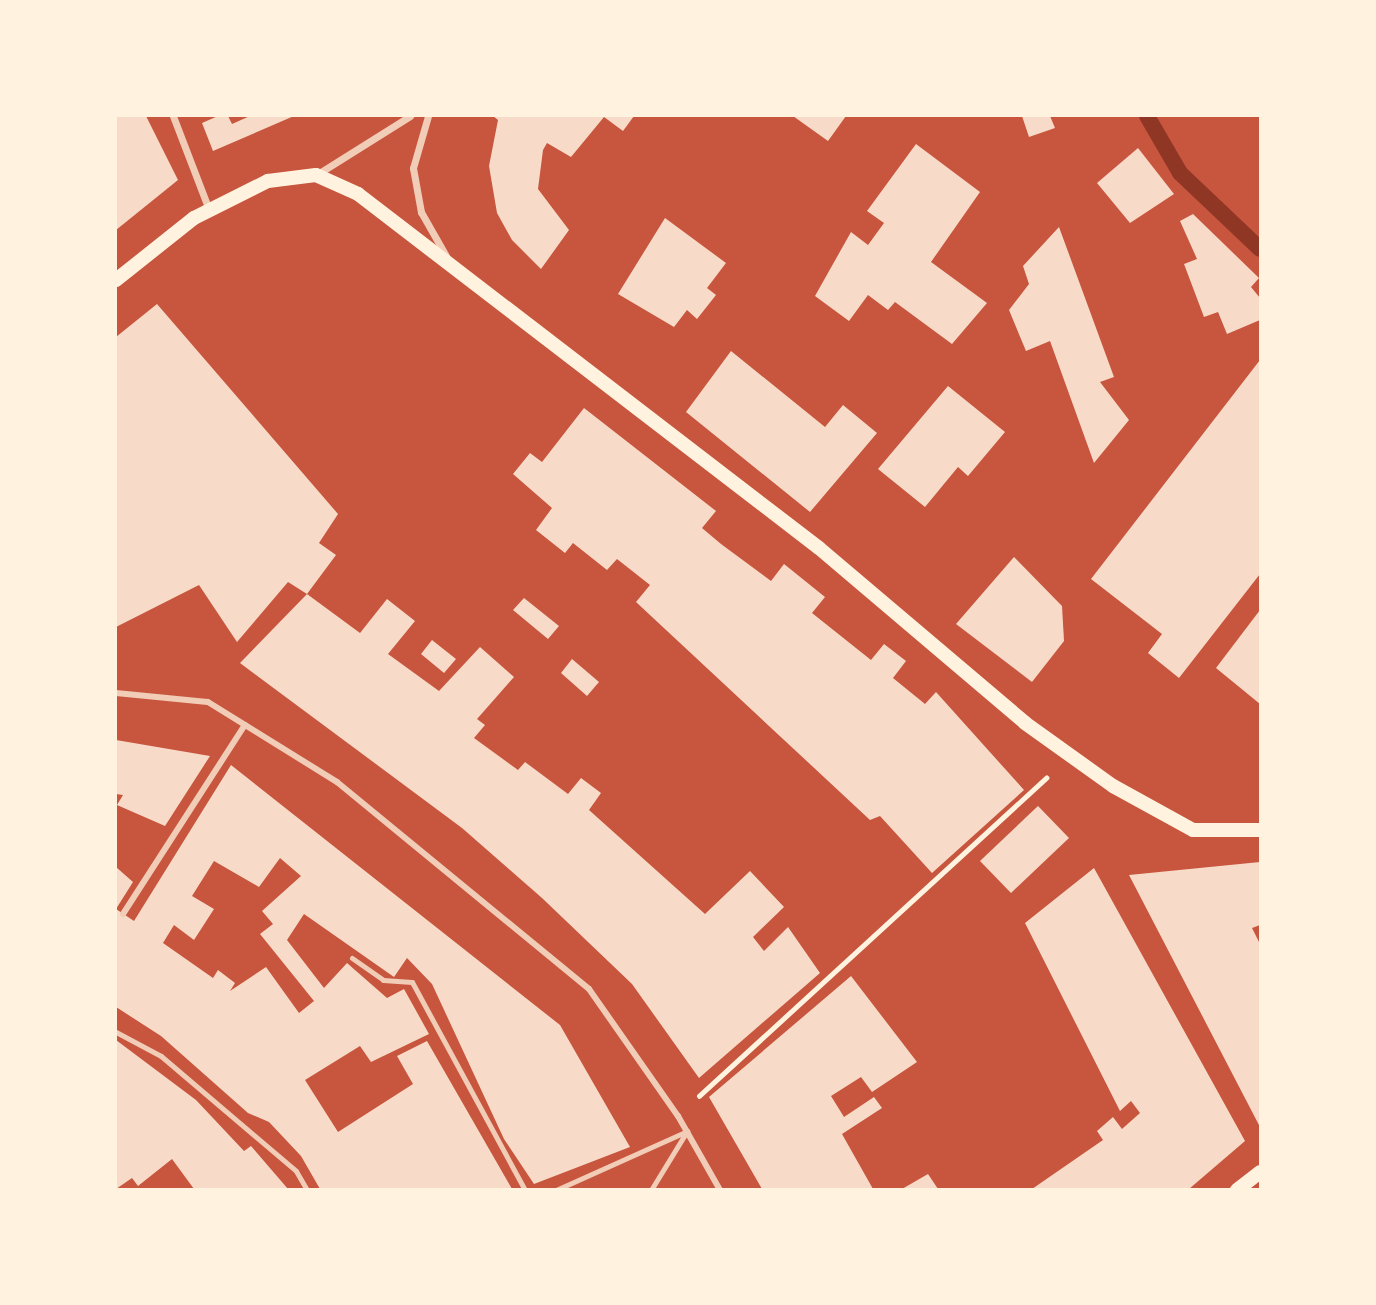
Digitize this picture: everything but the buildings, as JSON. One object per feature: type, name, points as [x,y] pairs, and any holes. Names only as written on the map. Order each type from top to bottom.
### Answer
[{"type":"main road","points":[[116,279],[209,210],[268,181],[316,175],[358,194],[448,260],[819,548],[1070,756],[1193,830],[1261,830]]},
{"type":"main road","points":[[1237,1189],[1261,1172]]},
{"type":"street","points":[[173,116],[209,210]]},
{"type":"street","points":[[316,175],[410,116]]},
{"type":"street","points":[[428,116],[413,168],[421,212],[448,260]]},
{"type":"street","points":[[116,693],[208,702],[338,782],[589,989],[678,1116],[720,1189]]},
{"type":"street","points":[[123,914],[246,725]]},
{"type":"lane","points":[[352,958],[383,980],[412,982],[525,1189]]},
{"type":"lane","points":[[116,1032],[161,1056],[296,1171],[307,1189]]},
{"type":"lane","points":[[556,1189],[687,1131]]},
{"type":"lane","points":[[651,1189],[687,1131]]},
{"type":"path","points":[[678,1116],[1070,756]]},
{"type":"waterway","points":[[1147,116],[1180,173],[1260,249]]}]
